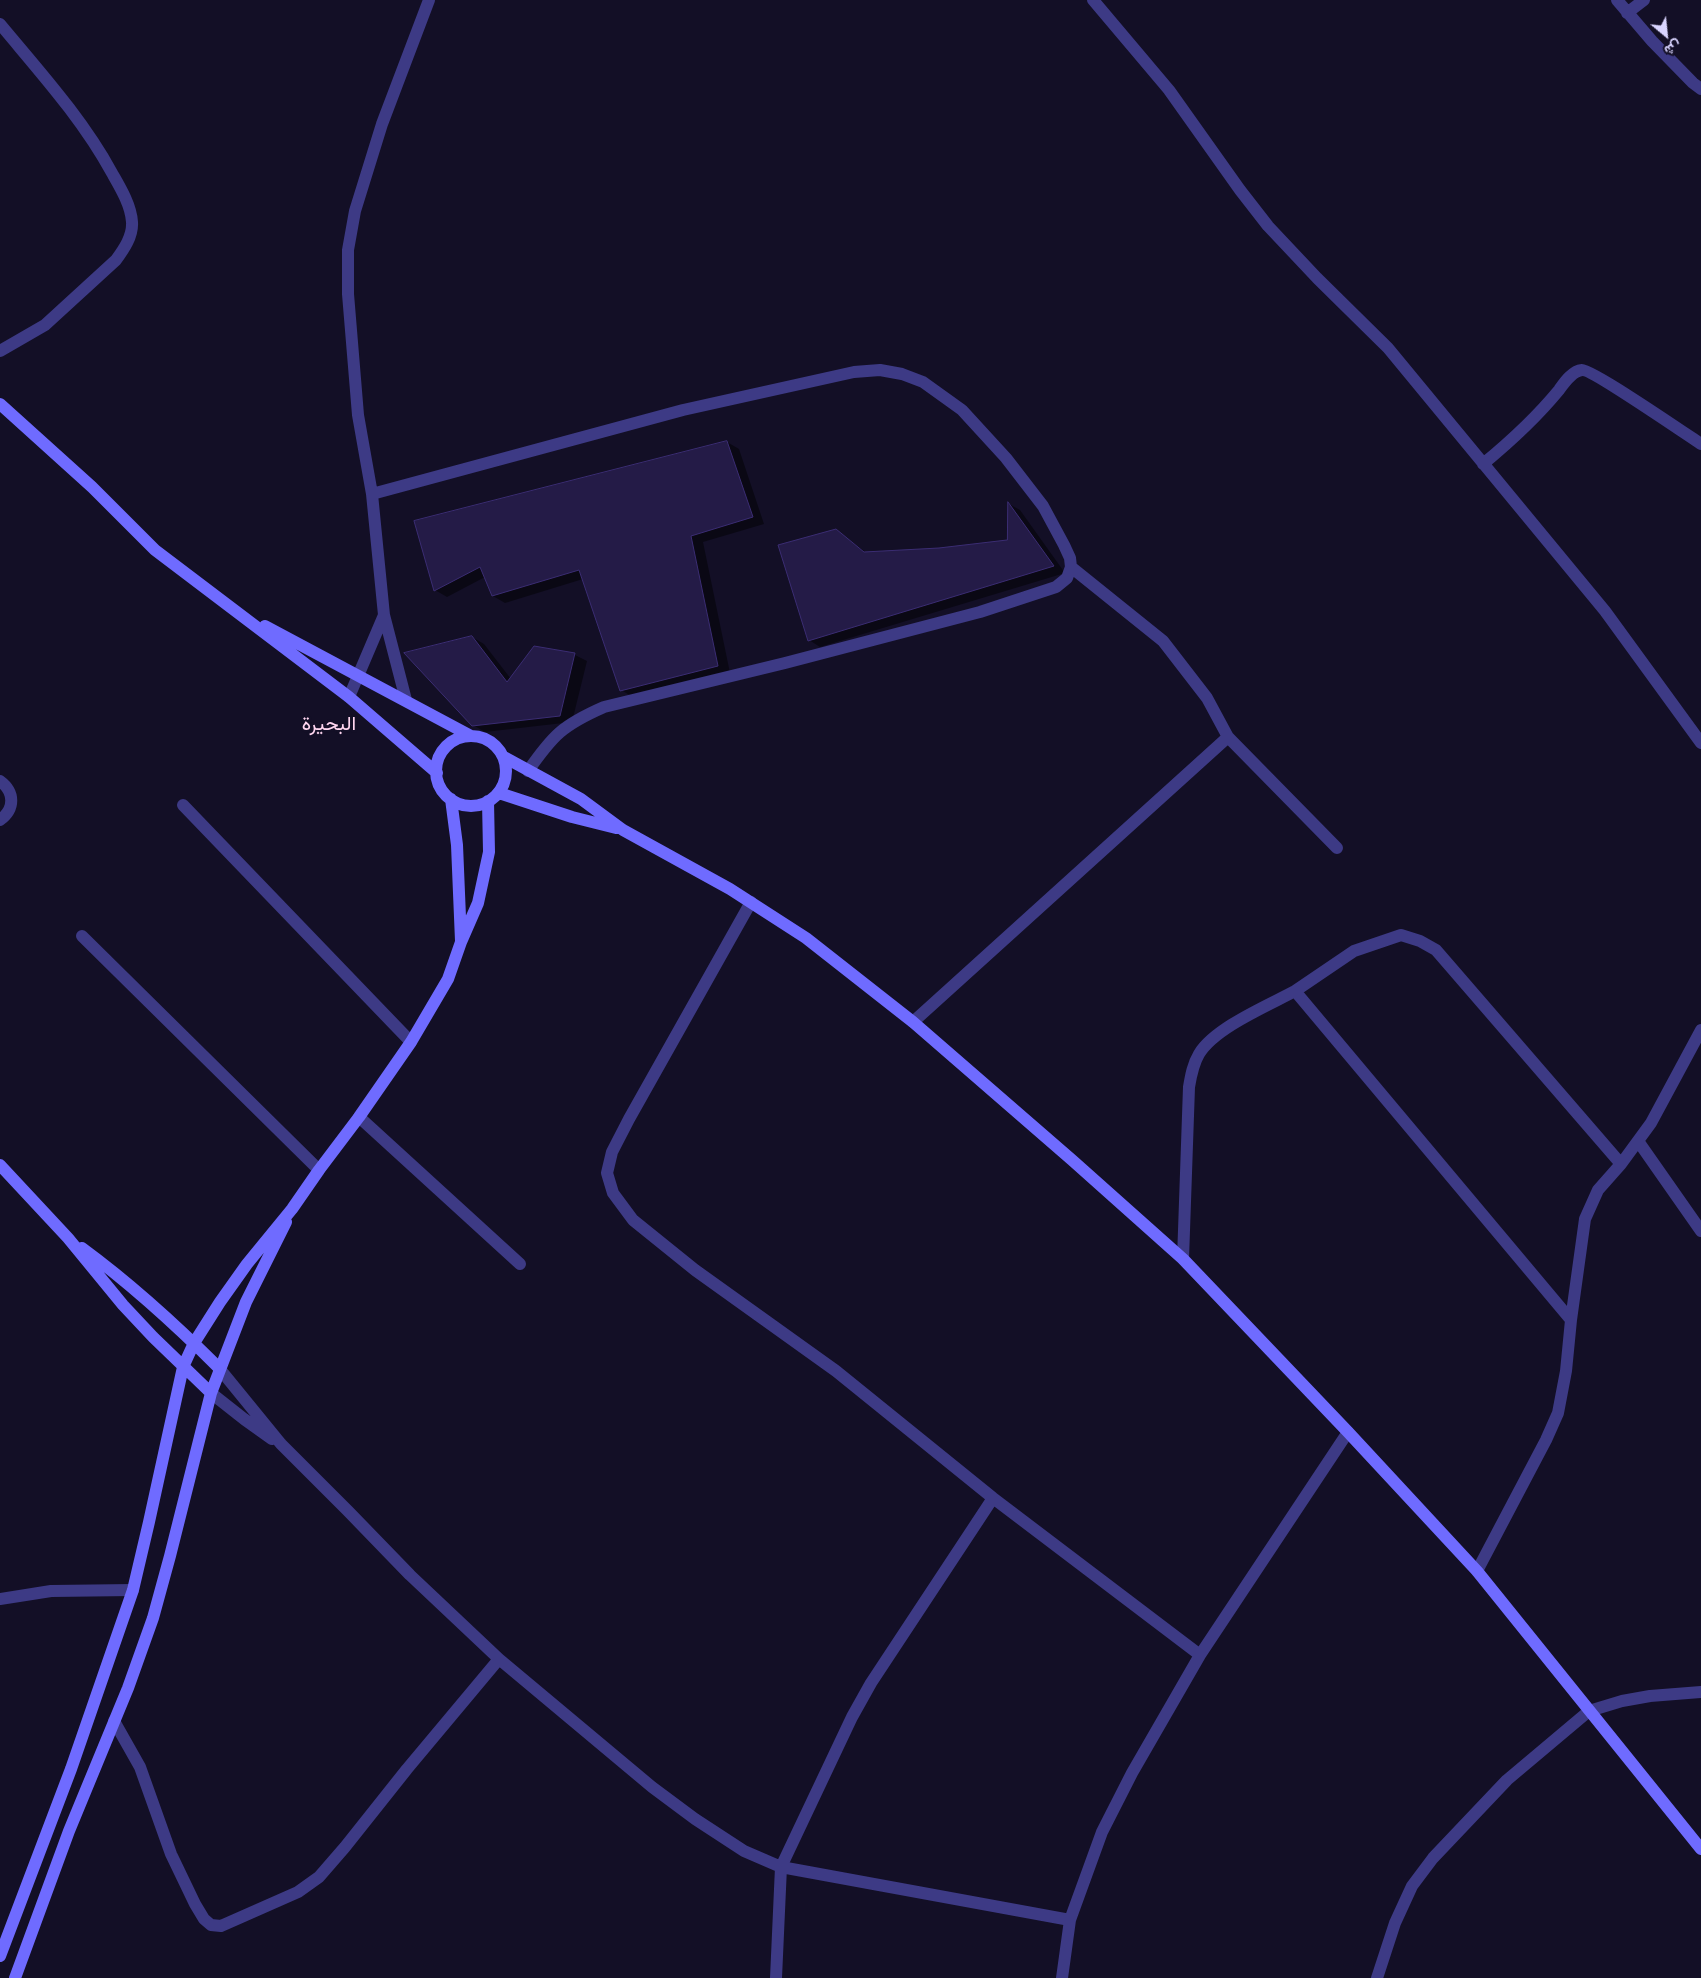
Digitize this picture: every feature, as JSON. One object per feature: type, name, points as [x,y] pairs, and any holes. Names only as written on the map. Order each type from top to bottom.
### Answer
[{"type":"street","points":[[406,700],[384,615],[372,494],[358,415],[348,294],[348,250],[356,211],[382,124],[429,0]]},
{"type":"street","points":[[1093,0],[1169,90],[1268,226],[1317,278],[1388,348],[1605,611],[1701,743]]},
{"type":"street","points":[[1617,0],[1693,83],[1701,88]]},
{"type":"street","points":[[1627,13],[1644,0]]},
{"type":"street","points":[[0,24],[96,144],[123,192],[132,222],[125,248],[116,260],[45,325],[0,352]]},
{"type":"street","points":[[372,494],[683,410],[854,372],[880,370],[902,374],[923,382],[962,410],[1006,458],[1043,506],[1064,545],[1071,567],[1163,641],[1207,698],[1228,737],[1337,848]]},
{"type":"street","points":[[1483,464],[1517,436],[1575,372],[1582,370],[1588,371],[1701,444]]},
{"type":"street","points":[[2,409],[92,487],[155,550],[349,697],[437,773]]},
{"type":"street","points":[[528,771],[548,743],[562,730],[577,719],[604,707],[785,663],[980,612],[1056,586],[1067,578],[1071,567]]},
{"type":"street","points":[[234,610],[406,700],[470,736]]},
{"type":"street","points":[[349,697],[384,615]]},
{"type":"street","points":[[504,757],[506,776],[499,793],[488,801],[470,806],[451,799],[441,788],[437,773],[440,757],[450,744],[460,738],[470,736],[484,738],[496,746],[504,757],[581,799],[623,830],[751,902],[806,938],[913,1022],[1183,1259],[1477,1571],[1701,1849]]},
{"type":"street","points":[[913,1022],[1228,737]]},
{"type":"street","points":[[0,781],[5,784],[12,799],[11,808],[0,820]]},
{"type":"street","points":[[499,793],[572,817],[623,830]]},
{"type":"street","points":[[451,799],[457,845],[461,942]]},
{"type":"street","points":[[0,1956],[71,1768],[132,1590],[150,1522],[183,1367],[194,1343],[247,1264],[292,1209],[359,1117],[411,1042],[448,979],[478,903],[489,852],[488,801]]},
{"type":"street","points":[[183,805],[411,1042]]},
{"type":"street","points":[[751,902],[628,1119],[612,1152],[608,1173],[613,1193],[633,1220],[695,1270],[836,1371],[993,1498],[1200,1655]]},
{"type":"street","points":[[1183,1259],[1189,1087],[1192,1068],[1199,1052],[1216,1034],[1295,991],[1354,951],[1401,935],[1420,941],[1436,950],[1621,1164]]},
{"type":"street","points":[[82,936],[319,1170]]},
{"type":"street","points":[[1295,991],[1571,1320]]},
{"type":"street","points":[[1477,1571],[1546,1440],[1558,1413],[1566,1371],[1585,1219],[1598,1190],[1621,1164],[1664,1101],[1701,1030]]},
{"type":"street","points":[[359,1117],[520,1264]]},
{"type":"street","points":[[1638,1141],[1701,1230]]},
{"type":"street","points":[[0,1165],[68,1238],[123,1305],[183,1367],[211,1394],[281,1444]]},
{"type":"street","points":[[15,1978],[69,1832],[128,1688],[155,1609],[211,1394],[220,1368],[246,1302],[292,1209]]},
{"type":"street","points":[[68,1238],[124,1280],[220,1368],[281,1444],[410,1575],[499,1659],[673,1803],[744,1851],[781,1868],[1070,1920]]},
{"type":"street","points":[[1062,1978],[1070,1920],[1102,1832],[1132,1773],[1200,1655],[1348,1432]]},
{"type":"street","points":[[776,1978],[781,1868],[823,1776],[857,1708],[993,1498]]},
{"type":"street","points":[[0,1599],[50,1591],[132,1590]]},
{"type":"street","points":[[114,1721],[140,1767],[171,1854],[195,1904],[204,1919],[211,1925],[221,1926],[298,1892],[319,1876],[499,1659]]},
{"type":"street","points":[[1377,1978],[1395,1923],[1412,1886],[1433,1858],[1507,1780],[1589,1711],[1622,1701],[1650,1696],[1701,1692]]},
{"type":"building","points":[[727,441],[753,517],[691,536],[718,666],[620,691],[579,570],[492,596],[480,567],[434,591],[414,521]]},
{"type":"building","points":[[1008,502],[1054,566],[808,641],[778,545],[836,529],[864,552],[939,548],[1007,540]]},
{"type":"building","points":[[472,636],[507,682],[534,646],[575,653],[560,716],[472,726],[404,653]]},
{"type":"district","name":"البحيرة","points":[[329,723]]}]
